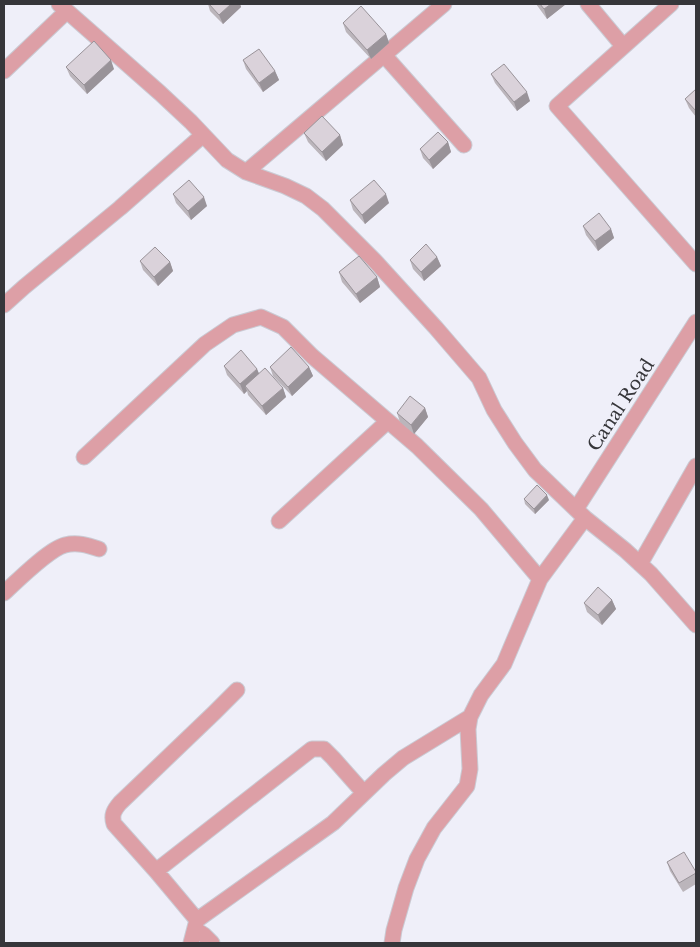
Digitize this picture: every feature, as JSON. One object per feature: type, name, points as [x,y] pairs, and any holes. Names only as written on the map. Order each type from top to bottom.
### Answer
[{"type":"street","points":[[246,172],[444,4]]},
{"type":"street","points":[[588,4],[624,46]]},
{"type":"street","points":[[671,4],[557,106],[696,264]]},
{"type":"street","points":[[4,71],[63,8],[160,93],[227,160],[246,172],[306,196],[323,209],[375,261],[479,378],[494,410],[535,470],[562,497],[651,574],[696,625]]},
{"type":"street","points":[[384,55],[464,145]]},
{"type":"street","points":[[4,305],[24,286],[120,208],[203,135]]},
{"type":"street","points":[[84,457],[205,344],[233,325],[261,317],[283,327],[312,356],[417,446],[480,509],[540,579]]},
{"type":"street","name":"Canal Road","points":[[470,717],[481,696],[504,664],[540,579],[696,322]]},
{"type":"street","points":[[278,521],[388,421]]},
{"type":"street","points":[[640,564],[696,466]]},
{"type":"street","points":[[4,593],[52,551],[64,545],[82,544],[99,549]]},
{"type":"street","points":[[212,943],[204,935],[194,931],[156,871],[114,824],[112,818],[113,811],[120,803],[237,690]]},
{"type":"street","points":[[194,931],[333,823],[403,758],[470,717]]},
{"type":"street","points":[[392,943],[404,896],[417,859],[434,828],[467,786],[470,769],[468,729],[470,717]]},
{"type":"street","points":[[156,871],[312,750],[324,749],[364,793]]},
{"type":"building","points":[[209,4],[231,4],[219,15]]},
{"type":"building","points":[[540,4],[551,4],[544,9]]},
{"type":"building","points":[[361,6],[386,34],[367,50],[343,23]]},
{"type":"building","points":[[94,41],[111,60],[84,85],[66,67]]},
{"type":"building","points":[[259,49],[275,71],[259,83],[243,60]]},
{"type":"building","points":[[504,64],[527,92],[514,102],[491,74]]},
{"type":"building","points":[[696,89],[696,111],[685,99]]},
{"type":"building","points":[[322,116],[340,135],[322,152],[304,133]]},
{"type":"building","points":[[438,132],[448,142],[429,160],[420,149]]},
{"type":"building","points":[[189,180],[204,197],[188,211],[173,194]]},
{"type":"building","points":[[374,180],[386,194],[362,215],[350,200]]},
{"type":"building","points":[[599,213],[611,229],[595,241],[583,226]]},
{"type":"building","points":[[426,244],[437,257],[421,272],[410,260]]},
{"type":"building","points":[[155,247],[170,262],[154,277],[140,261]]},
{"type":"building","points":[[359,256],[377,277],[356,294],[339,272]]},
{"type":"building","points":[[291,347],[309,367],[288,387],[270,367]]},
{"type":"building","points":[[241,350],[257,369],[240,384],[224,366]]},
{"type":"building","points":[[265,368],[283,388],[262,406],[245,386]]},
{"type":"building","points":[[410,396],[425,408],[411,425],[397,413]]},
{"type":"building","points":[[537,485],[547,495],[534,509],[524,499]]},
{"type":"building","points":[[598,587],[612,600],[598,615],[584,603]]},
{"type":"building","points":[[684,852],[696,873],[679,883],[667,862]]}]
